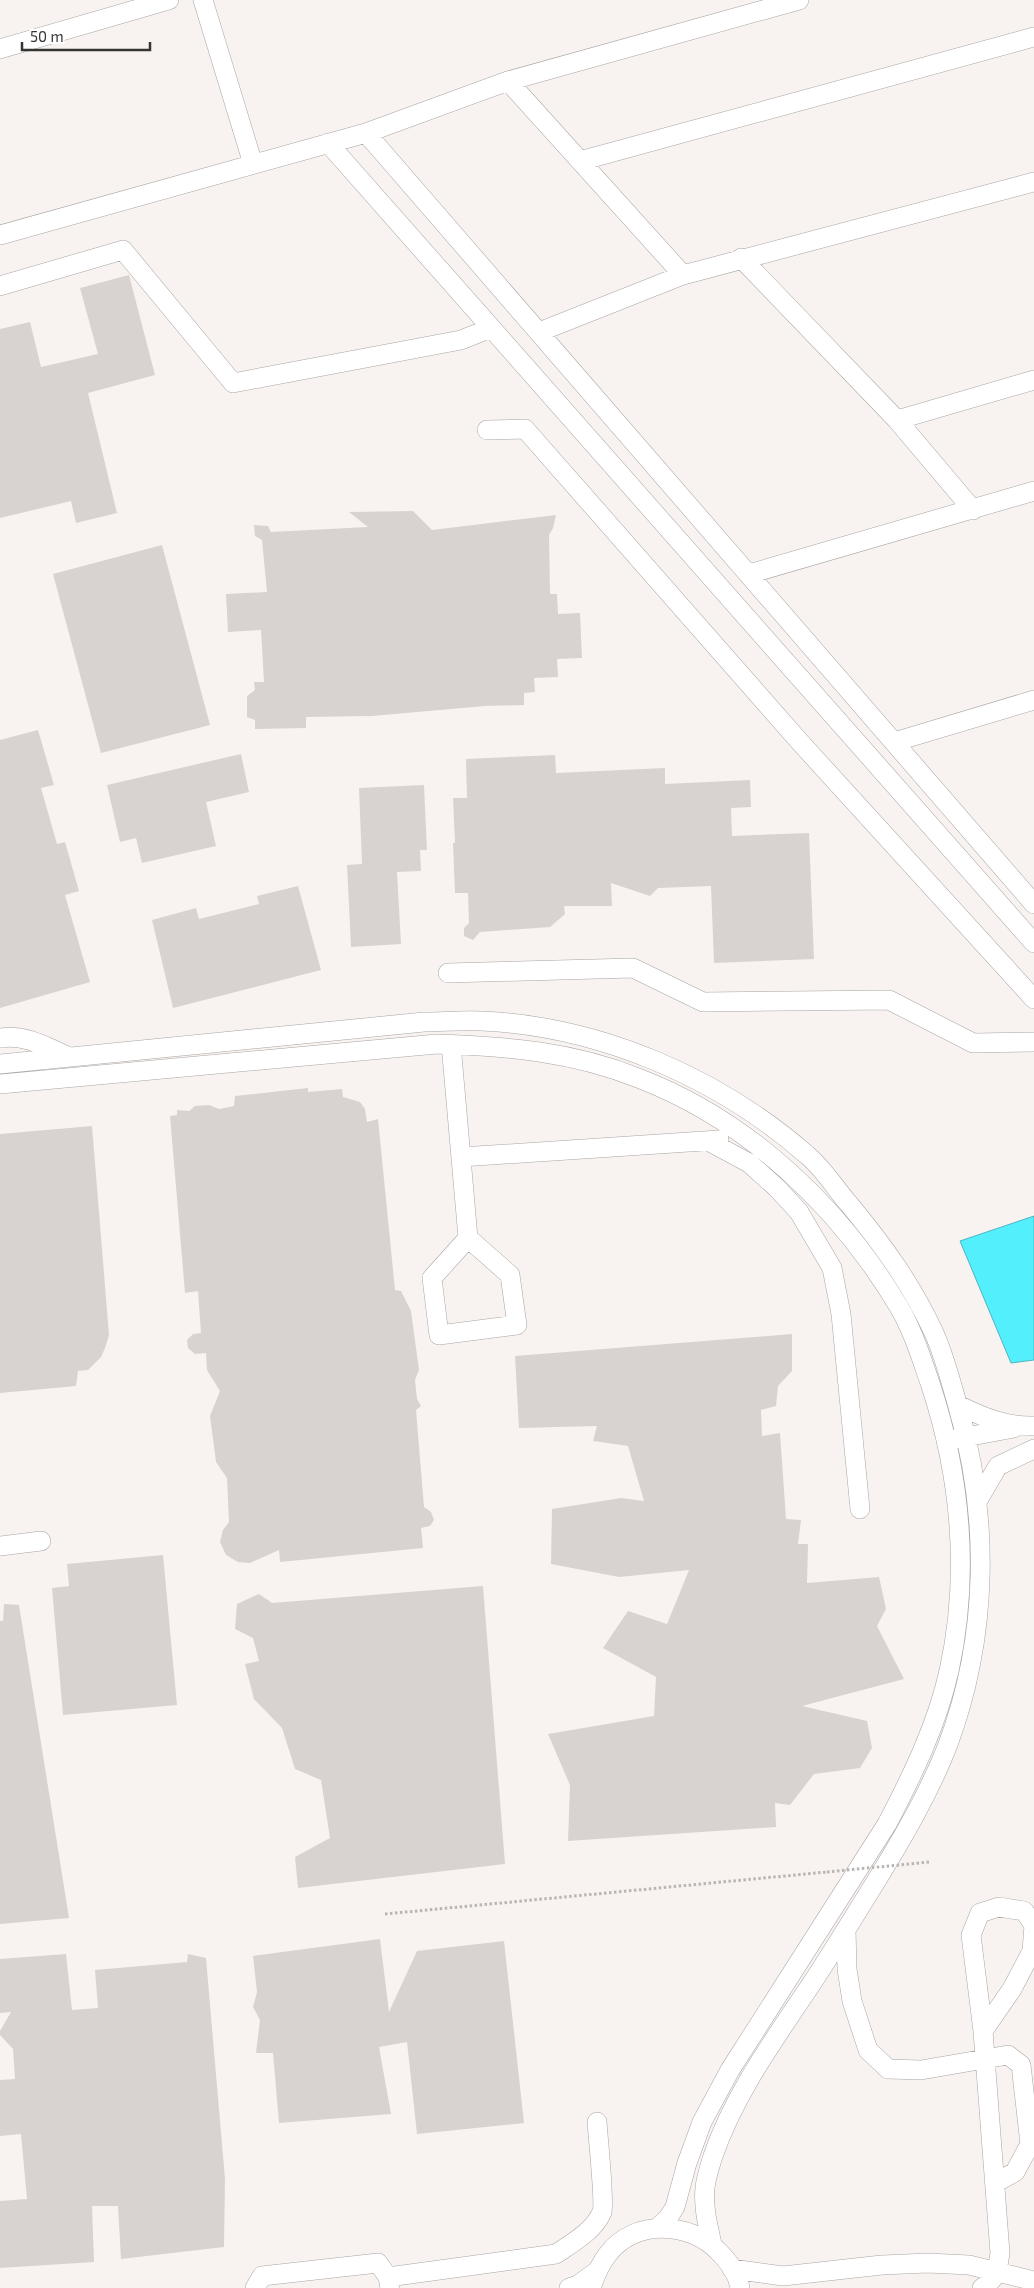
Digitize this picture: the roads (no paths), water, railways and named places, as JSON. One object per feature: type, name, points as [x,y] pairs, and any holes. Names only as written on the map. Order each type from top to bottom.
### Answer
[{"type":"street","points":[[0,49],[112,8],[168,0]]},
{"type":"street","points":[[203,0],[253,164]]},
{"type":"street","points":[[0,235],[366,132],[508,81],[799,0]]},
{"type":"street","points":[[580,161],[1034,37]]},
{"type":"street","points":[[508,81],[682,275]]},
{"type":"street","points":[[366,132],[1034,904]]},
{"type":"street","points":[[328,143],[1034,943]]},
{"type":"street","points":[[539,332],[682,275],[1034,182]]},
{"type":"street","points":[[0,286],[123,250],[234,383],[461,340],[491,328]]},
{"type":"street","points":[[741,258],[897,420],[973,510]]},
{"type":"street","points":[[897,420],[1034,380]]},
{"type":"street","points":[[487,430],[526,429],[799,741],[1034,999]]},
{"type":"street","points":[[748,574],[1034,492]]},
{"type":"street","points":[[894,742],[1034,700]]},
{"type":"street","points":[[448,973],[633,968],[703,1002],[889,1000],[973,1043],[1034,1042]]},
{"type":"street","points":[[0,1064],[424,1022],[481,1021],[552,1030],[599,1041],[649,1058],[714,1088],[759,1117],[810,1157],[885,1248],[912,1292],[935,1335],[967,1437],[981,1529],[978,1623],[961,1703],[948,1744],[922,1804],[846,1929],[748,2080],[723,2127],[705,2186],[705,2205],[712,2244]]},
{"type":"street","points":[[0,1038],[18,1036],[30,1039],[68,1057]]},
{"type":"street","points":[[0,1084],[344,1051],[451,1044],[540,1052],[593,1062],[639,1078],[692,1104],[748,1138],[795,1177],[834,1218],[869,1262],[899,1307],[917,1343],[946,1440],[952,1467],[960,1534],[961,1574],[957,1623],[949,1671],[929,1732],[908,1782],[887,1824],[730,2070],[702,2122],[685,2170],[675,2207],[668,2218],[656,2229]]},
{"type":"street","points":[[451,1044],[468,1238],[510,1275],[517,1325],[438,1335],[432,1278],[468,1238]]},
{"type":"street","points":[[462,1157],[748,1138]]},
{"type":"street","points":[[708,1141],[749,1163],[777,1188],[799,1212],[832,1268],[841,1314],[860,1510]]},
{"type":"street","points":[[958,1405],[992,1421],[1027,1426]]},
{"type":"street","points":[[946,1440],[1027,1426]]},
{"type":"street","points":[[952,1467],[1031,1450]]},
{"type":"street","points":[[978,1500],[998,1466],[1031,1450]]},
{"type":"street","points":[[0,1546],[41,1541]]},
{"type":"street","points":[[982,2288],[993,2281],[997,2272],[1000,2253],[983,2031],[971,1935],[980,1913],[999,1907],[1024,1911],[1034,1925],[1032,1951],[1012,1989],[983,2031]]},
{"type":"street","points":[[846,1929],[847,1969],[852,2001],[868,2050],[888,2069],[921,2070],[1008,2055],[1021,2065],[1030,2144],[1015,2172],[995,2183]]},
{"type":"street","points":[[255,2288],[262,2276],[378,2263],[389,2282],[556,2254],[579,2239],[592,2226],[602,2211],[597,2122]]},
{"type":"street","points":[[569,2288],[594,2280],[609,2252],[626,2238],[656,2229],[671,2227],[692,2233],[712,2244],[732,2269],[739,2280],[740,2288]]},
{"type":"street","points":[[732,2269],[783,2276],[882,2265],[928,2263],[969,2265],[1034,2282]]},
{"type":"water","points":[[1034,1216],[1034,1360],[1011,1363],[960,1241]]}]
